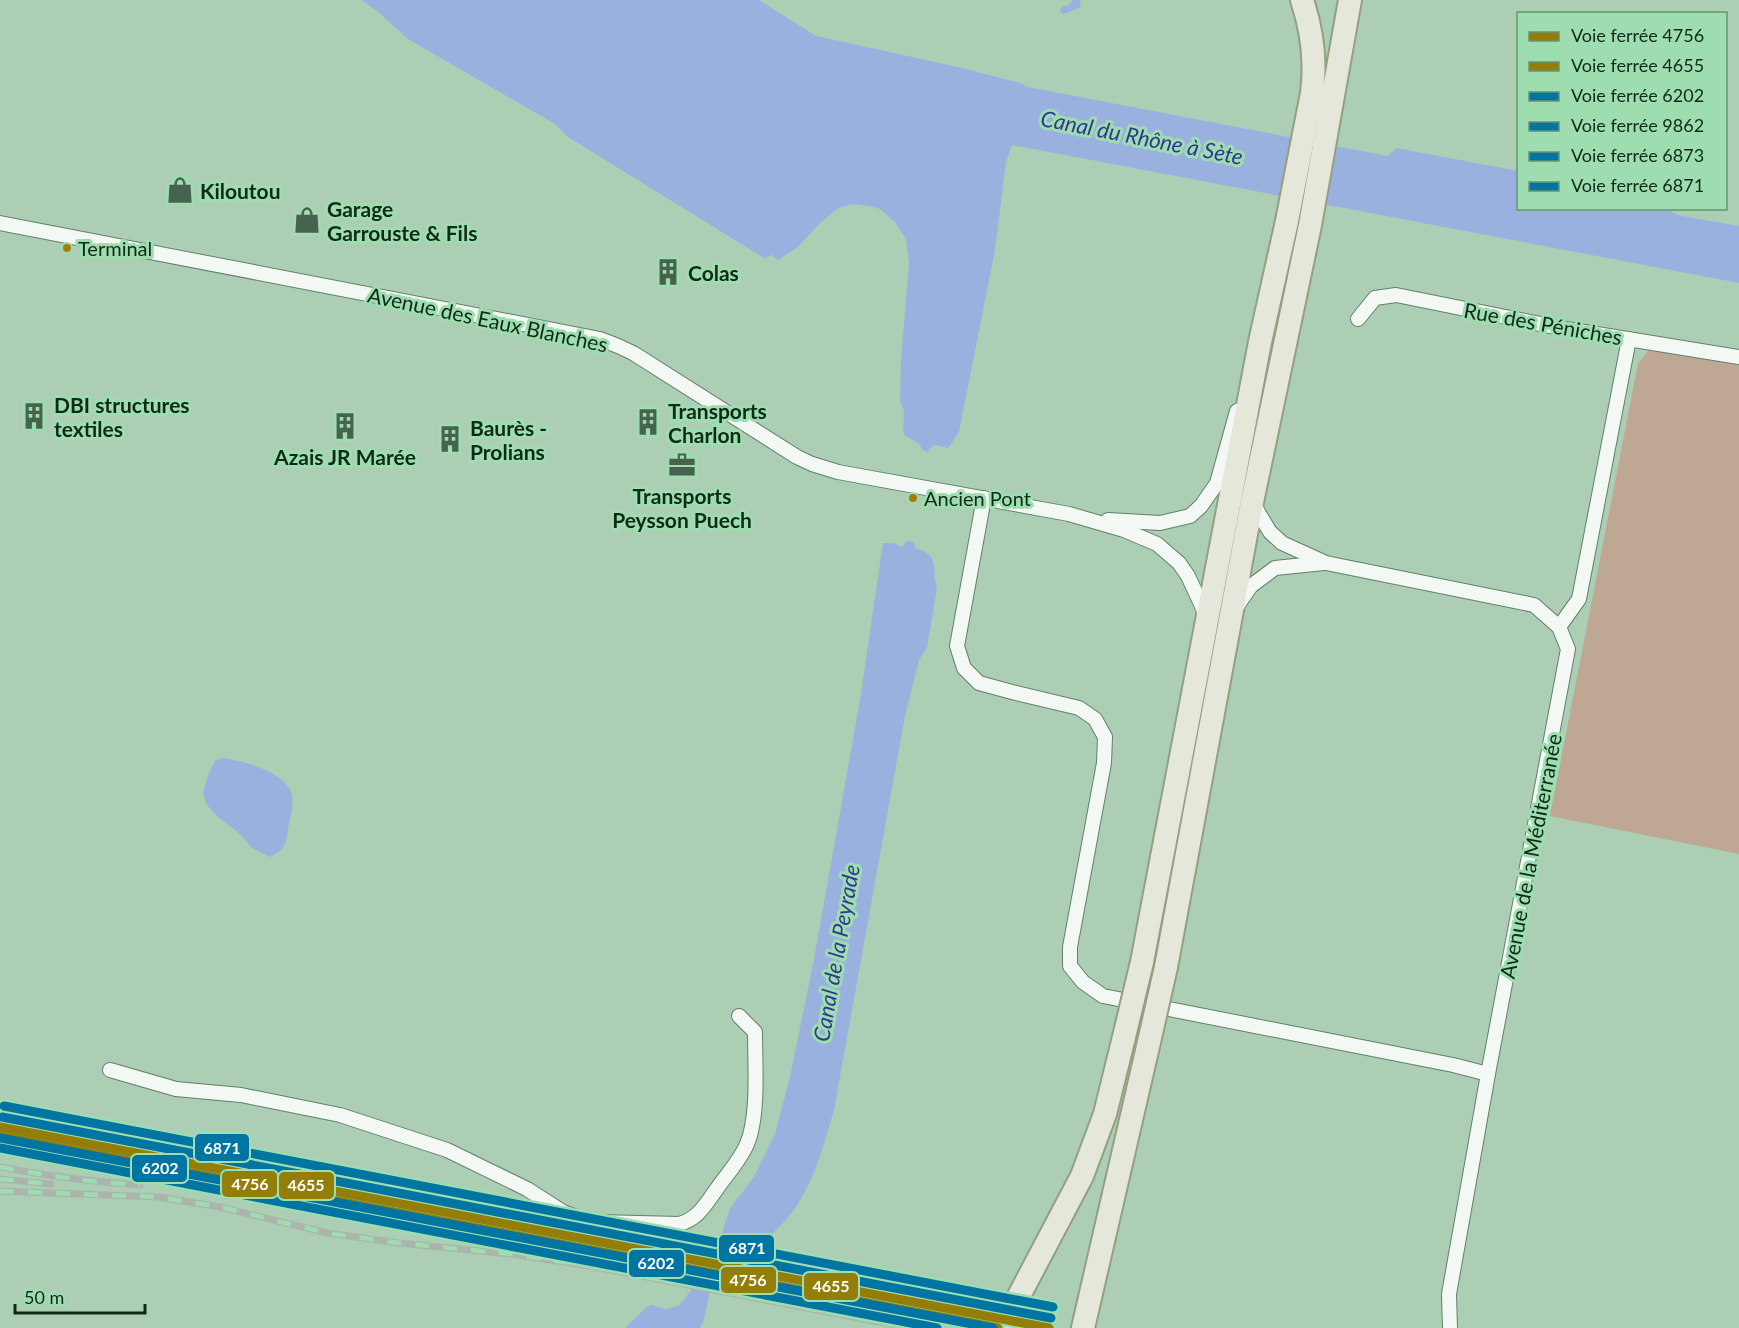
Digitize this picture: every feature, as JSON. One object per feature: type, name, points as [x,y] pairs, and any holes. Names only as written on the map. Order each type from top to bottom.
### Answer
[{"type":"main road","points":[[1083,1328],[1166,968],[1252,502],[1310,225],[1322,95],[1314,76],[1312,40],[1302,0]]},
{"type":"main road","points":[[1002,1328],[1082,1176],[1105,1114],[1142,962],[1260,342],[1287,221],[1350,0]]},
{"type":"street","name":"Avenue des Eaux Blanches","points":[[0,222],[600,339],[633,353],[728,415],[812,464],[838,472],[1088,518],[1160,523],[1190,516],[1202,506],[1217,483],[1246,374],[1260,342]]},
{"type":"street","name":"Rue des Péniches","points":[[1358,319],[1375,298],[1396,295],[1560,328],[1739,357]]},
{"type":"street","points":[[1252,502],[1270,532],[1282,543],[1326,563],[1534,605],[1559,627],[1579,599],[1629,339]]},
{"type":"street","points":[[984,498],[957,646],[964,668],[979,682],[1079,708],[1095,719],[1104,737],[1104,763],[1070,946],[1070,966],[1083,982],[1103,996],[1453,1065],[1488,1074]]},
{"type":"street","name":"Avenue des Eaux Blanches","points":[[1088,518],[1157,544],[1179,563],[1188,576],[1208,619]]},
{"type":"street","points":[[1232,613],[1251,586],[1275,568],[1326,563]]},
{"type":"street","name":"Avenue de la Méditerranée","points":[[1450,1328],[1449,1294],[1568,649],[1559,627]]},
{"type":"street","points":[[110,1070],[176,1089],[241,1095],[340,1115],[447,1150],[527,1189],[563,1212],[582,1219],[597,1222],[679,1224],[699,1214],[735,1165],[747,1146],[753,1130],[755,1032],[739,1016]]},
{"type":"shaded area","points":[[1650,348],[1739,365],[1739,854],[1550,816],[1638,364]]},
{"type":"water","name":"Canal du Rhône à Sète","points":[[361,0],[759,0],[816,36],[958,67],[1028,87],[1388,156],[1396,148],[1517,171],[1517,210],[1669,210],[1677,215],[1739,226],[1739,283],[1012,145],[1006,162],[995,250],[959,432],[948,448],[935,445],[928,452],[905,436],[903,431],[904,411],[900,402],[901,360],[909,263],[906,239],[895,222],[880,209],[851,204],[837,209],[819,224],[798,247],[778,260],[772,255],[764,258],[568,137],[555,124],[408,39]]},
{"type":"water","points":[[1073,0],[1080,0],[1081,7],[1064,14],[1061,12],[1060,9],[1063,6],[1067,6]]},
{"type":"water","name":"Canal de la Peyrade","points":[[907,541],[914,542],[915,548],[929,554],[932,558],[937,588],[927,648],[919,660],[905,716],[834,1110],[819,1160],[797,1206],[786,1219],[766,1240],[738,1254],[719,1274],[711,1289],[700,1328],[625,1328],[648,1306],[665,1309],[678,1306],[683,1301],[717,1255],[731,1207],[754,1177],[775,1134],[790,1077],[814,959],[860,700],[883,543],[894,543],[902,547]]},
{"type":"water","points":[[221,758],[240,761],[273,774],[282,780],[292,795],[292,812],[284,846],[270,857],[252,848],[240,834],[218,817],[206,804],[203,792],[209,773],[215,761]]},
{"type":"railway","points":[[0,1121],[109,1147]]},
{"type":"railway","points":[[0,1152],[412,1230]]},
{"type":"railway","points":[[0,1167],[70,1178],[140,1185]]},
{"type":"railway","points":[[0,1179],[51,1184]]},
{"type":"railway","points":[[0,1191],[159,1197],[220,1207],[327,1233],[511,1254],[590,1266],[910,1328]]},
{"type":"railway","points":[[333,1207],[454,1223]]},
{"type":"rail line","name":"6871","points":[[4,1106],[1053,1307]]},
{"type":"rail line","name":"9862","points":[[2,1117],[1051,1318]]},
{"type":"rail line","name":"4655","points":[[0,1127],[1049,1328]]},
{"type":"rail line","name":"4756","points":[[0,1136],[998,1328]]},
{"type":"rail line","name":"6202","points":[[0,1138],[993,1328]]},
{"type":"rail line","name":"6873","points":[[0,1148],[937,1328]]},
{"type":"place","name":"Kiloutou","points":[[180,190]]},
{"type":"place","name":"Garage Garrouste & Fils","points":[[307,220]]},
{"type":"place","name":"Terminal","points":[[67,248]]},
{"type":"place","name":"Colas","points":[[668,272]]},
{"type":"place","name":"DBI structures textiles","points":[[34,416]]},
{"type":"place","name":"Transports Charlon","points":[[648,422]]},
{"type":"place","name":"Azais JR Marée","points":[[345,426]]},
{"type":"place","name":"Baurès - Prolians","points":[[450,439]]},
{"type":"place","name":"Transports Peysson Puech","points":[[682,465]]},
{"type":"place","name":"Ancien Pont","points":[[913,498]]}]
